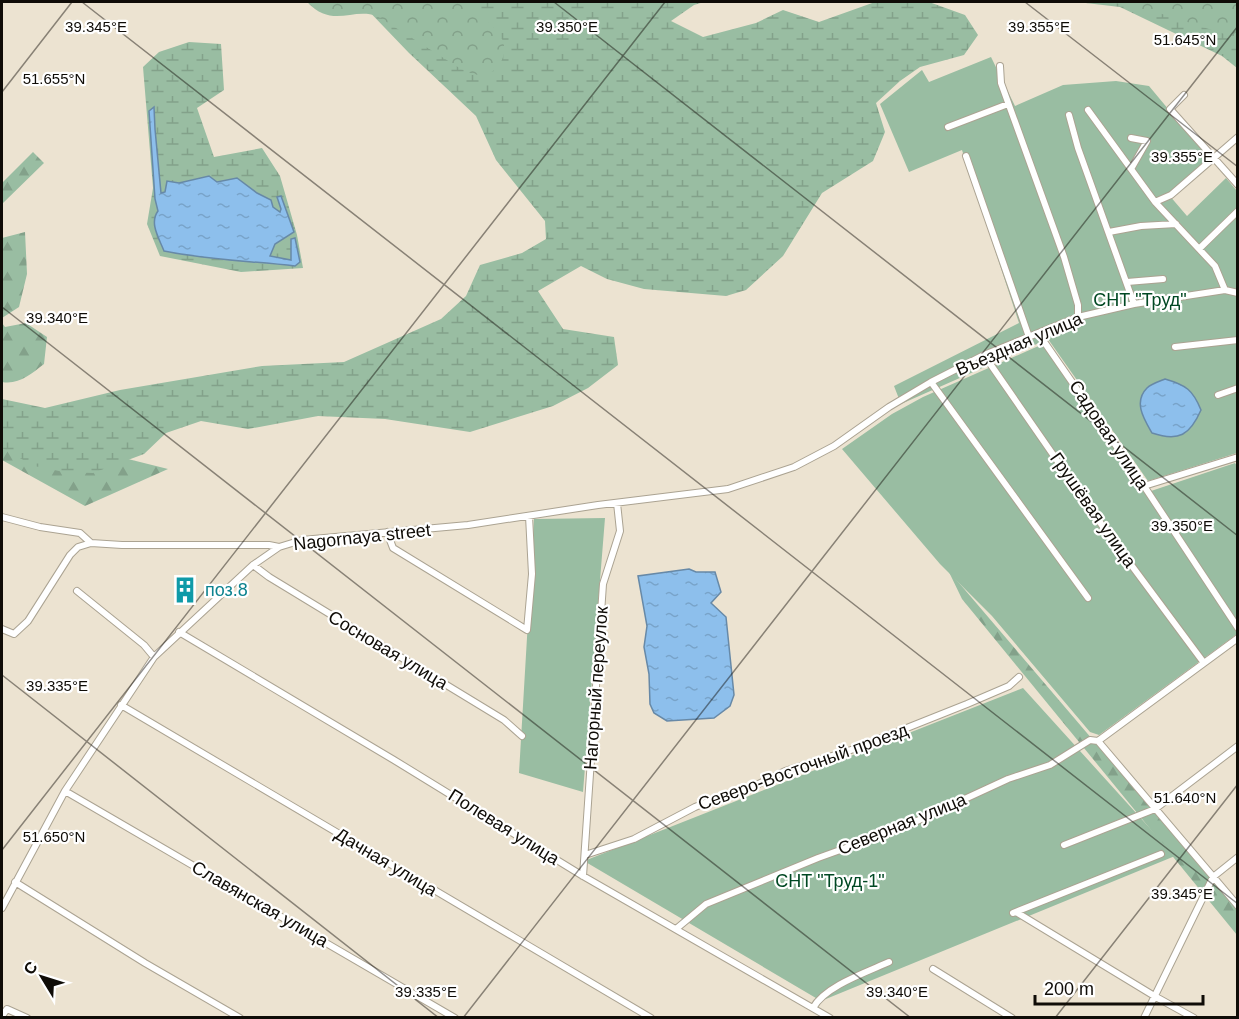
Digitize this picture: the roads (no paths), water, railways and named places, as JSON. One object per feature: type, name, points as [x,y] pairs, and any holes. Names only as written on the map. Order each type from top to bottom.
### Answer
[{"type":"street","points":[[1000,66],[1001,83],[1008,104],[1064,257],[1078,305],[1078,318]]},
{"type":"street","points":[[1184,95],[1170,109],[1238,185]]},
{"type":"street","points":[[948,127],[1008,104]]},
{"type":"street","points":[[1088,110],[1155,202],[1215,266],[1225,290]]},
{"type":"street","points":[[1069,115],[1078,148],[1134,304]]},
{"type":"street","points":[[1155,202],[1171,195],[1238,137]]},
{"type":"street","points":[[1131,138],[1147,141],[1131,170]]},
{"type":"street","points":[[966,156],[1029,337]]},
{"type":"street","points":[[1199,249],[1238,211]]},
{"type":"street","points":[[1109,232],[1141,226],[1176,224]]},
{"type":"street","points":[[1127,282],[1163,279]]},
{"type":"street","name":"Въездная улица","points":[[617,503],[728,489],[794,466],[834,446],[889,407],[931,382],[984,355],[1078,318],[1134,304],[1225,290],[1238,293]]},
{"type":"street","name":"Садовая улица","points":[[1038,333],[1144,486],[1238,628]]},
{"type":"street","points":[[1175,347],[1238,340]]},
{"type":"street","name":"Грушёвая улица","points":[[984,355],[1106,531],[1204,663]]},
{"type":"street","points":[[931,382],[1088,598]]},
{"type":"street","points":[[1218,395],[1238,388]]},
{"type":"street","points":[[1144,486],[1238,457]]},
{"type":"street","name":"Nagornaya street","points":[[2,908],[65,791],[154,657],[253,565],[279,547],[302,540],[468,525],[617,503]]},
{"type":"street","name":"Нагорный переулок","points":[[583,876],[603,584],[620,531],[617,503]]},
{"type":"street","points":[[387,532],[393,548],[527,630],[532,574],[529,516]]},
{"type":"street","points":[[2,517],[40,527],[80,533],[91,543]]},
{"type":"street","points":[[2,629],[14,634],[28,621],[70,555],[78,547],[91,543],[122,545],[269,544],[279,547]]},
{"type":"street","name":"Сосновая улица","points":[[253,565],[269,577],[504,720],[522,736]]},
{"type":"street","points":[[77,591],[144,645],[154,657]]},
{"type":"street","name":"Полевая улица","points":[[179,632],[583,876],[830,1017]]},
{"type":"street","name":"Северная улица","points":[[676,929],[706,904],[904,826],[1008,779],[1050,765],[1090,740],[1098,741],[1238,638]]},
{"type":"street","name":"Северо-Восточный проезд","points":[[585,855],[634,839],[695,807],[748,789],[785,771],[854,749],[967,704],[1009,686],[1019,677]]},
{"type":"street","name":"Дачная улица","points":[[121,705],[651,1017]]},
{"type":"street","points":[[1098,741],[1238,906]]},
{"type":"street","points":[[1064,845],[1155,808],[1238,746]]},
{"type":"street","name":"Славянская улица","points":[[65,791],[455,1017]]},
{"type":"street","points":[[1161,854],[1014,912],[1156,997],[1194,1017]]},
{"type":"street","points":[[1144,1017],[1156,997],[1213,878],[1238,857]]},
{"type":"street","points":[[15,882],[146,963],[240,1017]]},
{"type":"street","points":[[813,1008],[818,998],[851,979],[889,962]]},
{"type":"street","points":[[933,969],[1012,1017]]},
{"type":"street","points":[[2,1016],[7,1009],[27,1017]]},
{"type":"water","points":[[154,107],[161,193],[165,192],[167,181],[179,183],[209,176],[217,182],[237,178],[271,200],[273,207],[280,212],[277,197],[281,196],[294,232],[275,244],[270,256],[291,260],[291,239],[295,238],[300,262],[295,266],[164,251],[154,220],[158,211],[155,199],[149,111]]},
{"type":"water","points":[[1165,379],[1188,389],[1201,410],[1188,431],[1170,437],[1152,433],[1140,405],[1147,388]]},
{"type":"water","points":[[689,569],[696,572],[715,572],[721,592],[711,603],[726,617],[734,695],[730,706],[714,718],[667,721],[654,713],[650,704],[649,674],[644,647],[647,626],[638,576]]},
{"type":"place","name":"поз.8","points":[[185,590]]},
{"type":"park label","name":"СНТ \"Труд\"","points":[[1140,300]]},
{"type":"park label","name":"СНТ \"Труд-1\"","points":[[830,881]]}]
